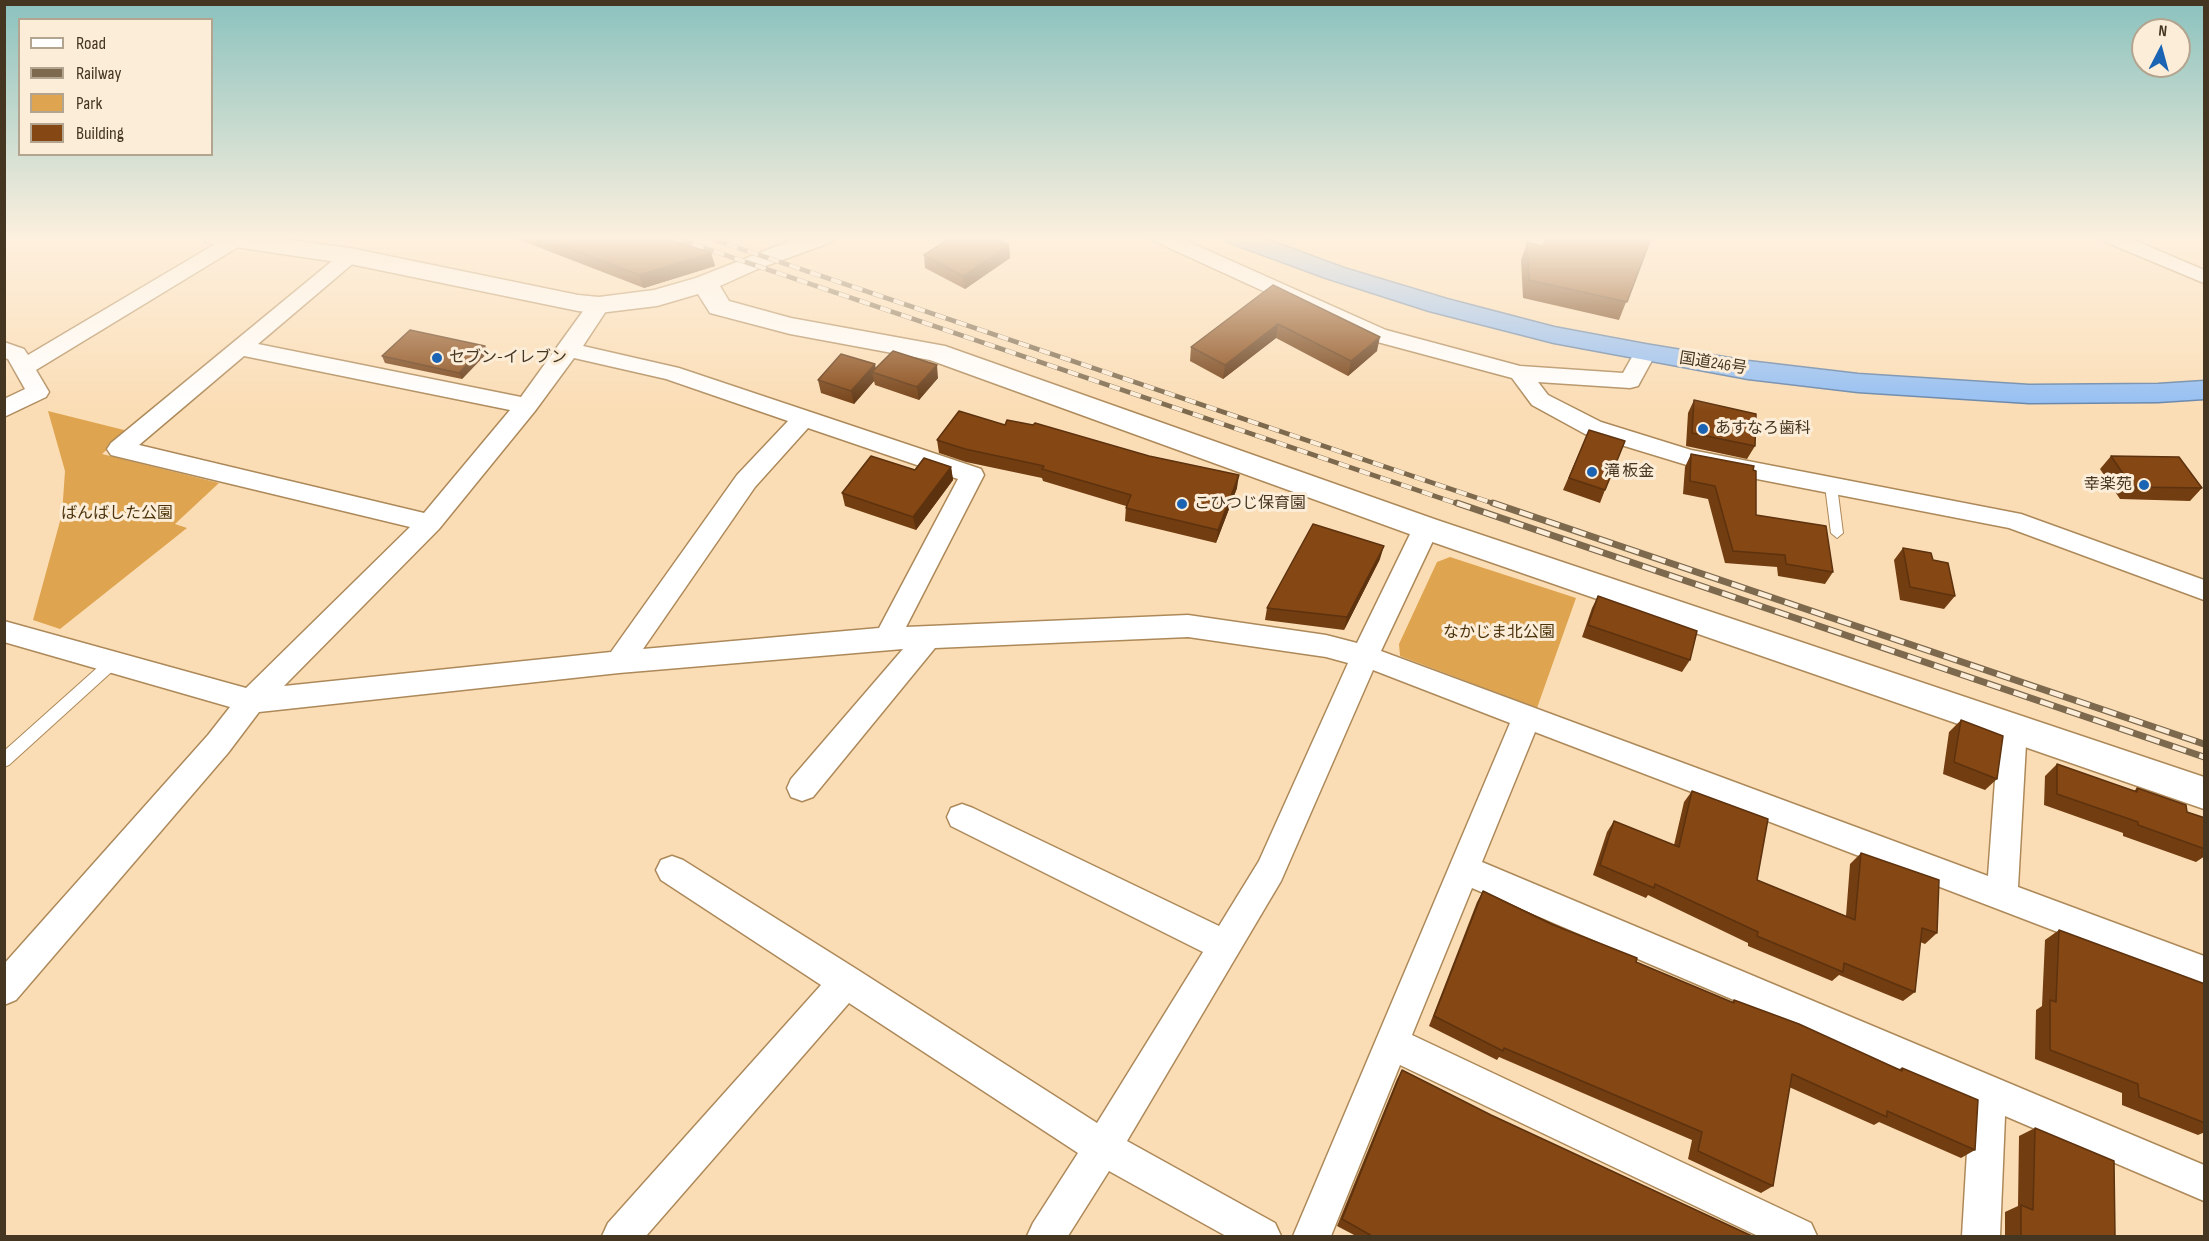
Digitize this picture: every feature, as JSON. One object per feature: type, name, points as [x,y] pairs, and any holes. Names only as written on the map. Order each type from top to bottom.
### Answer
[{"type":"highway","name":"国道246号","points":[[1406,295],[1554,335],[1748,370],[1858,383],[2029,394],[2158,393],[2205,390]]},
{"type":"street","points":[[24,367],[137,295]]},
{"type":"street","points":[[303,295],[119,449],[429,523]]},
{"type":"street","points":[[539,295],[599,305],[667,295]]},
{"type":"street","points":[[711,295],[718,307],[790,326],[935,352],[1426,528],[2205,793]]},
{"type":"street","points":[[1289,295],[1378,335],[1520,373],[1630,381],[1644,353]]},
{"type":"street","points":[[4,989],[218,744],[251,701],[429,523],[527,406],[599,305]]},
{"type":"street","points":[[240,348],[527,406]]},
{"type":"street","points":[[4,349],[16,354],[38,392],[4,409]]},
{"type":"street","points":[[569,350],[671,373],[972,475],[887,638]]},
{"type":"street","points":[[1520,373],[1540,400],[1593,428],[1690,458],[2013,520],[2205,590]]},
{"type":"street","points":[[619,662],[746,481],[802,418]]},
{"type":"street","points":[[1046,1236],[1104,1148],[1270,871],[1365,656],[1426,528]]},
{"type":"street","points":[[4,631],[251,701],[619,662],[887,638],[1188,626],[1326,646],[1365,656],[2205,972]]},
{"type":"street","points":[[802,788],[928,638]]},
{"type":"street","points":[[1312,1236],[1526,718]]},
{"type":"street","points":[[2002,896],[2013,726]]},
{"type":"street","points":[[962,817],[1225,946]]},
{"type":"street","points":[[1463,869],[2205,1184]]},
{"type":"street","points":[[672,870],[1104,1148],[1262,1236]]},
{"type":"street","points":[[621,1236],[846,981]]},
{"type":"street","points":[[1392,1043],[1798,1236]]},
{"type":"street","points":[[1981,1236],[1988,1092]]},
{"type":"lane","points":[[1831,486],[1837,533]]},
{"type":"lane","points":[[4,761],[112,663]]},
{"type":"green space","name":"ばんばした公園","points":[[48,411],[128,431],[102,454],[219,483],[175,524],[187,528],[60,629],[33,620],[62,514],[65,471]]},
{"type":"green space","name":"なかじま北公園","points":[[1450,557],[1576,598],[1537,708],[1400,656],[1399,644],[1437,562]]},
{"type":"building","points":[[1260,295],[1293,295],[1380,337],[1351,361],[1278,324],[1225,365],[1191,347]]},
{"type":"building","points":[[1595,295],[1630,295],[1627,302]]},
{"type":"building","name":"セブン-イレブン","points":[[410,330],[485,346],[459,373],[382,356]]},
{"type":"building","points":[[893,351],[937,365],[917,387],[872,372]]},
{"type":"building","points":[[841,354],[875,364],[851,391],[818,380]]},
{"type":"building","points":[[1694,400],[1756,414],[1755,446],[1692,433]]},
{"type":"building","points":[[959,411],[1005,425],[1007,420],[1033,425],[1035,423],[1149,456],[1239,475],[1218,530],[1126,508],[1131,495],[1042,469],[1044,466],[965,449],[937,440]]},
{"type":"building","name":"滝 板金","points":[[1589,430],[1625,441],[1605,490],[1569,478]]},
{"type":"building","points":[[1691,454],[1754,466],[1756,515],[1826,526],[1833,572],[1786,564],[1785,555],[1733,551],[1715,486],[1690,481]]},
{"type":"building","points":[[871,456],[915,470],[924,458],[951,467],[913,517],[842,493]]},
{"type":"building","points":[[2111,456],[2179,457],[2202,488],[2132,487]]},
{"type":"building","points":[[1313,524],[1384,546],[1347,617],[1267,608]]},
{"type":"building","points":[[1903,548],[1931,553],[1933,560],[1948,563],[1955,596],[1910,587]]},
{"type":"building","points":[[1598,596],[1697,631],[1690,660],[1588,625]]},
{"type":"building","points":[[1961,720],[2003,736],[1997,779],[1954,762]]},
{"type":"building","points":[[2057,764],[2137,792],[2137,788],[2186,805],[2187,812],[2205,818],[2205,849],[2138,825],[2138,822],[2057,794]]},
{"type":"building","points":[[1692,791],[1768,819],[1757,880],[1855,920],[1861,853],[1939,880],[1937,933],[1922,928],[1915,992],[1844,963],[1843,972],[1757,936],[1758,932],[1655,884],[1654,888],[1600,865],[1614,821],[1679,847]]},
{"type":"building","points":[[1483,891],[1551,924],[1637,958],[1636,962],[1734,1003],[1734,1000],[1799,1024],[1902,1071],[1902,1068],[1978,1100],[1975,1150],[1887,1111],[1887,1117],[1792,1074],[1773,1186],[1698,1151],[1702,1132],[1504,1048],[1503,1051],[1434,1016]]},
{"type":"building","points":[[2059,930],[2205,984],[2205,1123],[2139,1097],[2138,1084],[2050,1050],[2050,1000],[2056,1002]]},
{"type":"building","points":[[1402,1070],[1491,1115],[1752,1236],[1372,1236],[1342,1219]]},
{"type":"building","points":[[2035,1128],[2114,1161],[2115,1236],[2021,1236],[2021,1205],[2033,1210]]},
{"type":"railway","points":[[842,295],[1461,505]]},
{"type":"railway","points":[[877,295],[1498,505]]},
{"type":"railway","points":[[1457,503],[2204,757]]},
{"type":"railway","points":[[1493,503],[2204,744]]},
{"type":"place","name":"セブン-イレブン","points":[[437,358]]},
{"type":"place","name":"あすなろ歯科","points":[[1703,429]]},
{"type":"place","name":"滝 板金","points":[[1592,472]]},
{"type":"place","name":"幸楽苑","points":[[2144,485]]},
{"type":"place","name":"こひつじ保育園","points":[[1182,504]]}]
